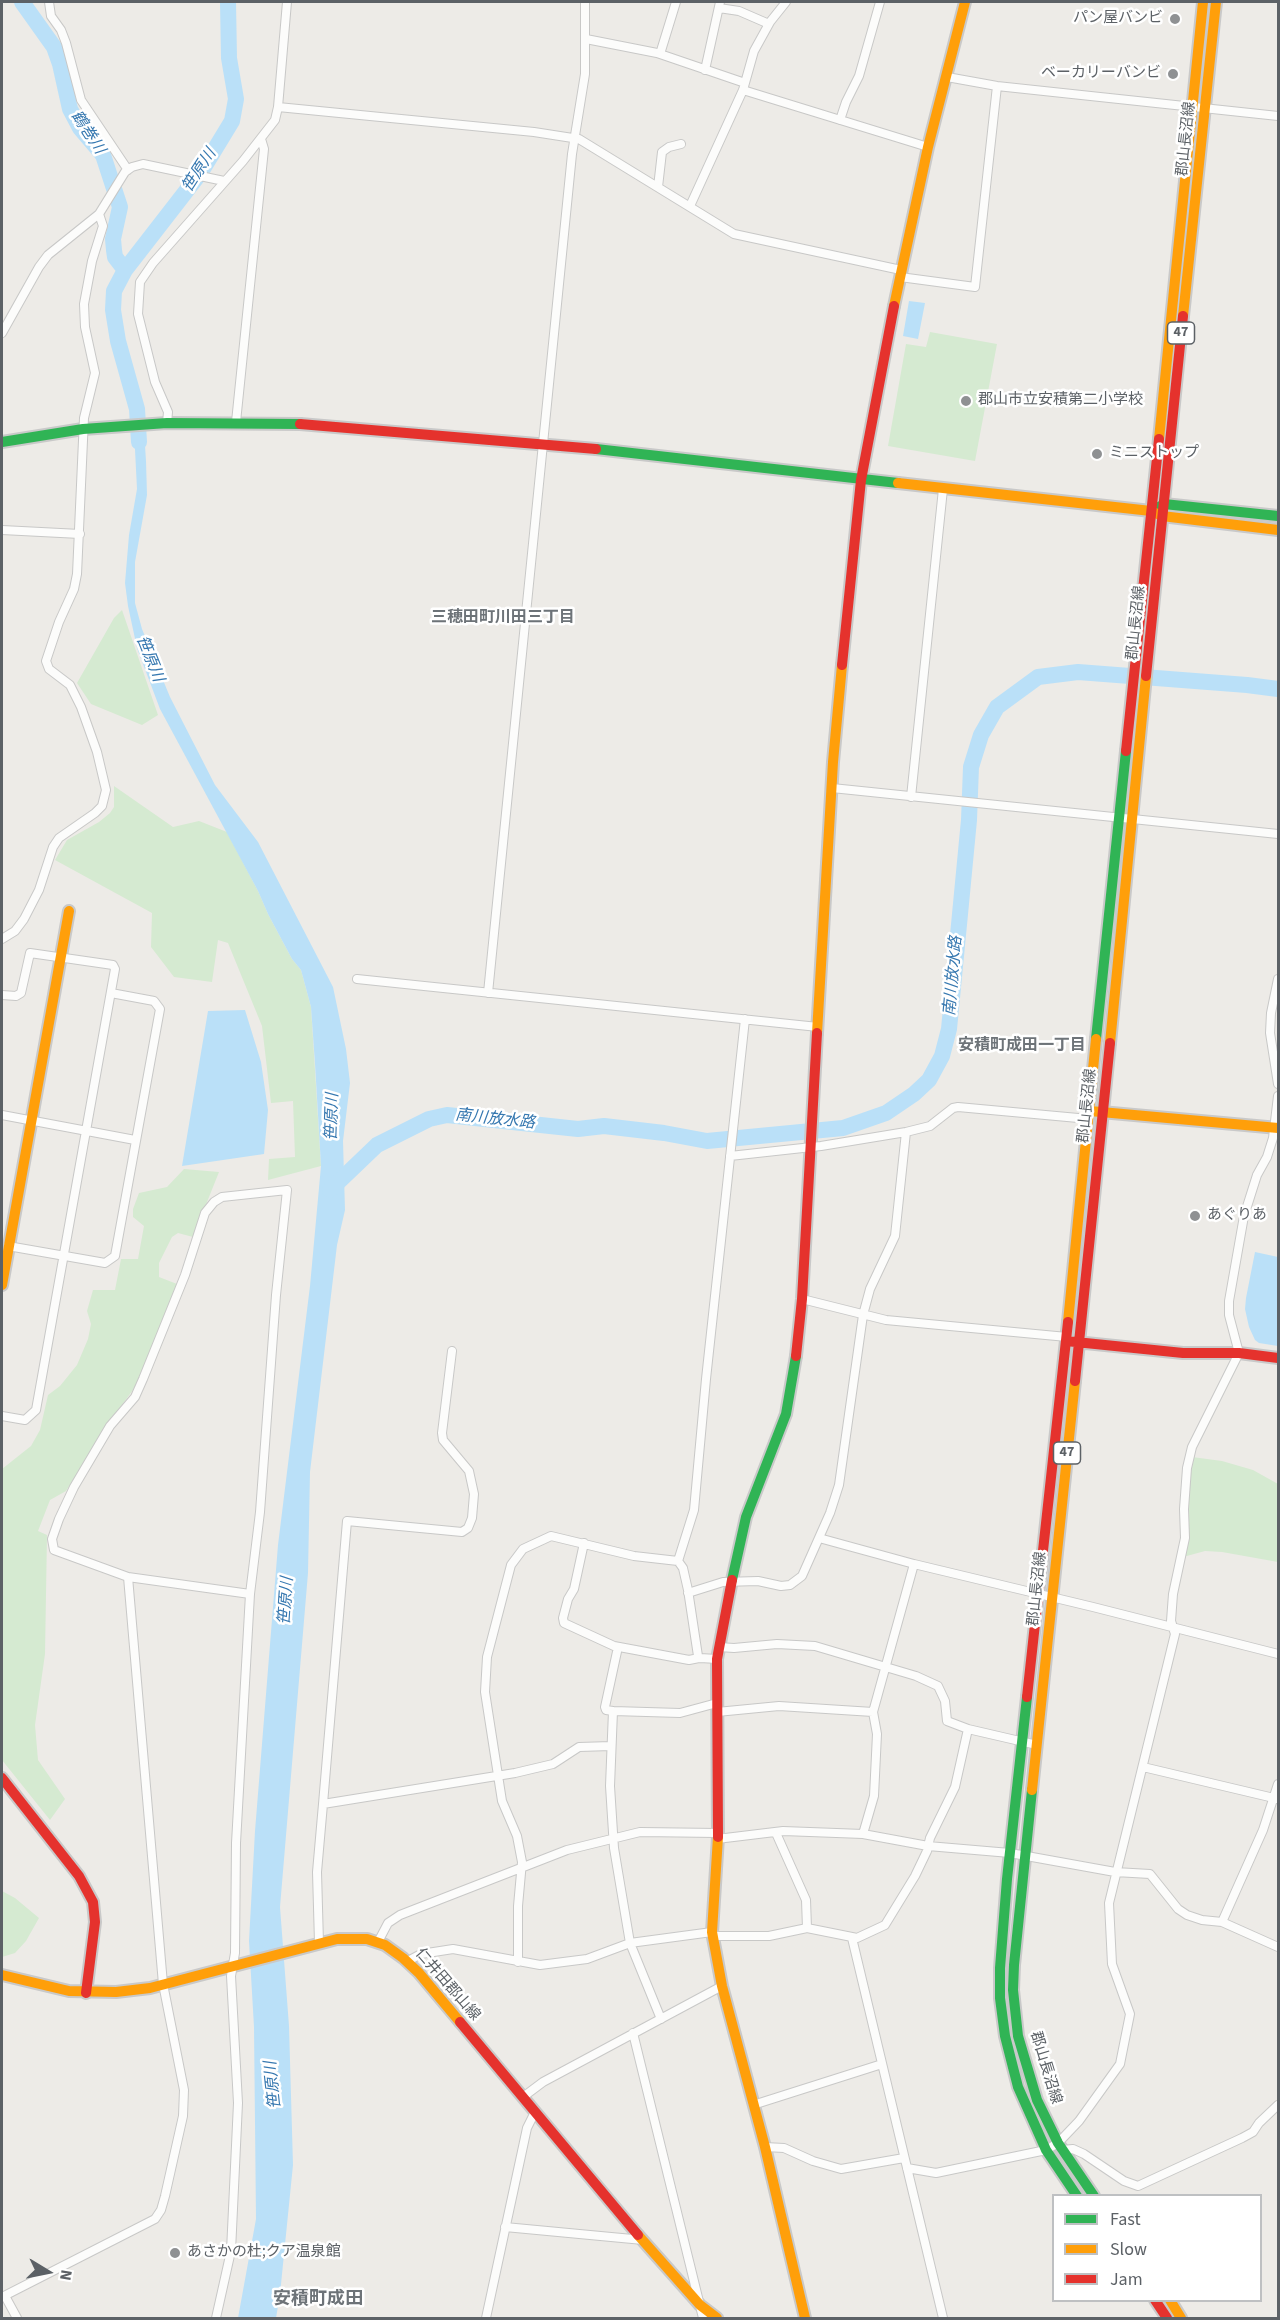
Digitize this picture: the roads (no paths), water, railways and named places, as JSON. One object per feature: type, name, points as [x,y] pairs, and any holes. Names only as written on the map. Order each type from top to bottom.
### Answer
[{"type":"main road","points":[[805,2319],[765,2147],[722,1986],[712,1934],[718,1856],[717,1659],[746,1517],[786,1414],[792,1387],[802,1299],[832,788],[847,606],[861,480],[928,147],[965,2]]},
{"type":"main road","name":"郡山長沼線","points":[[1076,2194],[1046,2150],[1018,2087],[1005,2036],[1000,1998],[1000,1968],[1010,1853],[1067,1339],[1118,818],[1136,663],[1203,2]]},
{"type":"main road","name":"郡山長沼線","points":[[1093,2194],[1060,2147],[1037,2100],[1023,2058],[1015,2016],[1014,1965],[1216,2]]},
{"type":"main road","points":[[2,442],[83,429],[167,423],[236,422],[326,425],[543,445],[1151,511],[1162,516],[1278,530]]},
{"type":"main road","points":[[1151,511],[1164,504],[1278,516]]},
{"type":"main road","points":[[2,1285],[69,911]]},
{"type":"main road","points":[[1090,1115],[1103,1113],[1276,1128]]},
{"type":"main road","points":[[1067,1339],[1183,1353],[1239,1353],[1278,1358]]},
{"type":"main road","points":[[2,1778],[79,1875],[93,1902],[95,1922],[87,1993]]},
{"type":"main road","name":"仁井田郡山線","points":[[2,1975],[47,1988],[87,1993],[136,1990],[235,1966],[315,1943],[348,1938],[378,1942],[395,1951],[420,1973],[643,2240],[700,2305],[717,2319]]},
{"type":"main road","points":[[1156,2302],[1167,2319]]},
{"type":"main road","points":[[1171,2302],[1181,2319]]},
{"type":"street","points":[[49,2],[51,16],[61,30],[66,44],[81,100],[127,171]]},
{"type":"street","points":[[167,423],[168,412],[155,382],[138,314],[139,287],[143,276],[153,263],[275,120],[287,2]]},
{"type":"street","points":[[488,993],[574,138],[585,74],[585,2]]},
{"type":"street","points":[[660,54],[676,2]]},
{"type":"street","points":[[690,206],[744,87],[754,51],[769,24],[786,2]]},
{"type":"street","points":[[840,120],[859,76],[880,2]]},
{"type":"street","points":[[705,70],[720,5],[769,24]]},
{"type":"street","points":[[586,39],[660,54],[744,87],[928,147]]},
{"type":"street","points":[[947,77],[997,86],[1278,116]]},
{"type":"street","points":[[278,107],[534,132],[574,138],[586,142],[726,230],[745,237],[855,258],[901,273],[975,287],[997,86]]},
{"type":"street","points":[[236,422],[264,149],[261,139]]},
{"type":"street","points":[[658,187],[662,152],[669,147],[681,144]]},
{"type":"street","points":[[2,333],[48,255],[100,211],[127,171],[134,165],[143,164],[224,181]]},
{"type":"street","points":[[2,939],[13,933],[24,919],[39,890],[53,847],[59,838],[95,813],[102,806],[106,794],[106,785],[97,752],[81,707],[70,686],[49,669],[46,661],[59,622],[74,588],[80,534],[79,493],[84,452],[83,429],[95,373],[84,304],[92,261],[102,229],[100,211]]},
{"type":"street","points":[[911,796],[943,489]]},
{"type":"street","points":[[2,531],[80,534]]},
{"type":"street","points":[[832,788],[1278,834]]},
{"type":"street","points":[[2,995],[14,997],[21,993],[30,952],[112,965],[115,969],[36,1410],[26,1420],[2,1416]]},
{"type":"street","points":[[357,979],[818,1028]]},
{"type":"street","points":[[1278,979],[1271,1013],[1270,1033],[1278,1084]]},
{"type":"street","points":[[8,1246],[105,1263],[115,1256],[160,1009],[154,1001],[111,993]]},
{"type":"street","points":[[678,1561],[694,1510],[745,1019]]},
{"type":"street","points":[[1060,2147],[1120,2064],[1127,2037],[1130,2014],[1112,1964],[1109,1903],[1175,1634],[1171,1614],[1185,1538],[1184,1509],[1187,1468],[1192,1447],[1239,1353],[1229,1315],[1229,1301],[1244,1216],[1276,1128],[1278,1096]]},
{"type":"street","points":[[730,1156],[906,1132],[930,1126],[953,1108],[958,1107],[1090,1115]]},
{"type":"street","points":[[2,1115],[135,1140]]},
{"type":"street","points":[[688,1593],[716,1582],[758,1581],[781,1586],[790,1585],[802,1576],[836,1495],[842,1471],[863,1315],[870,1289],[895,1236],[906,1132]]},
{"type":"street","points":[[216,2319],[231,2251],[237,2126],[238,2103],[231,1982],[235,1966],[236,1843],[250,1594],[260,1512],[276,1295],[287,1190],[222,1197],[205,1213],[185,1275],[143,1379],[130,1402],[110,1426],[74,1487],[52,1539],[54,1551],[128,1577],[250,1594]]},
{"type":"street","points":[[802,1299],[863,1315],[905,1322],[1067,1339]]},
{"type":"street","points":[[315,1943],[317,1872],[347,1521],[462,1532],[468,1528],[472,1518],[474,1494],[469,1471],[443,1440],[442,1432],[452,1351]]},
{"type":"street","points":[[518,1962],[518,1906],[522,1867],[517,1836],[502,1801],[486,1704],[485,1680],[488,1657],[511,1565],[523,1549],[546,1537],[558,1536],[634,1556],[678,1561],[683,1568],[699,1658]]},
{"type":"street","points":[[819,1538],[914,1564],[1278,1654]]},
{"type":"street","points":[[584,1543],[574,1589],[565,1608],[564,1623],[618,1647],[688,1660],[717,1659]]},
{"type":"street","points":[[863,1834],[874,1796],[878,1734],[873,1712],[914,1564]]},
{"type":"street","points":[[17,2319],[3,2296],[155,2219],[161,2210],[183,2116],[182,2077],[164,1984],[128,1577]]},
{"type":"street","points":[[719,1647],[808,1645],[885,1666],[926,1679],[938,1686],[945,1701],[946,1720],[968,1730],[1037,1745]]},
{"type":"street","points":[[618,1647],[605,1707],[607,1711],[680,1713],[717,1707],[779,1706],[873,1712]]},
{"type":"street","points":[[613,1712],[610,1786],[616,1868],[630,1943],[661,2019]]},
{"type":"street","points":[[408,1962],[421,1953],[453,1949],[540,1965],[587,1959],[630,1943],[712,1934],[769,1936],[807,1928],[821,1929],[852,1938],[885,1925],[911,1884],[955,1787],[968,1730]]},
{"type":"street","points":[[323,1804],[515,1773],[549,1765],[579,1747],[611,1746]]},
{"type":"street","points":[[1143,1767],[1277,1799]]},
{"type":"street","points":[[1222,1922],[1277,1799],[1278,1784]]},
{"type":"street","points":[[378,1942],[388,1923],[400,1915],[567,1850],[646,1832],[717,1836],[788,1831],[863,1834],[928,1846],[1010,1853],[1115,1872],[1150,1874],[1178,1909],[1187,1915],[1202,1920],[1222,1922],[1278,1947]]},
{"type":"street","points":[[776,1833],[806,1900],[807,1928]]},
{"type":"street","points":[[852,1938],[943,2319]]},
{"type":"street","points":[[523,2097],[543,2082],[722,1986]]},
{"type":"street","points":[[633,2033],[703,2319]]},
{"type":"street","points":[[753,2105],[882,2064]]},
{"type":"street","points":[[907,2168],[936,2174],[1060,2147],[1084,2154],[1124,2181],[1138,2186],[1253,2132],[1278,2105]]},
{"type":"street","points":[[486,2319],[526,2128],[535,2112]]},
{"type":"street","points":[[765,2147],[784,2148],[813,2161],[841,2169],[904,2158]]},
{"type":"street","points":[[505,2227],[643,2240]]},
{"type":"water","points":[[909,301],[925,303],[918,339],[903,336]]},
{"type":"water","points":[[134,430],[144,430],[146,461],[147,495],[135,562],[135,603],[142,629],[170,697],[215,785],[258,842],[333,987],[346,1049],[350,1083],[343,1141],[345,1210],[337,1245],[310,1472],[308,1573],[280,1907],[289,2026],[293,2165],[276,2318],[238,2318],[256,2219],[254,2027],[249,1941],[255,1831],[278,1545],[310,1286],[321,1166],[311,1007],[301,970],[292,959],[160,709],[137,648],[125,583],[129,535],[137,489]]},
{"type":"water","points":[[245,1010],[261,1062],[268,1110],[264,1154],[182,1166],[208,1011]]},
{"type":"water","points":[[1255,1252],[1278,1257],[1278,1346],[1259,1343],[1255,1340],[1249,1327],[1245,1309]]},
{"type":"waterway","name":"鶴巻川","points":[[22,2],[54,47],[70,109],[80,128],[103,155],[120,207],[113,239],[115,257],[125,270]]},
{"type":"waterway","name":"笹原川","points":[[139,442],[137,409],[118,341],[113,310],[114,291],[125,270],[201,172],[232,121],[236,99],[229,58],[228,2]]},
{"type":"waterway","name":"南川放水路","points":[[330,1190],[377,1145],[429,1119],[447,1115],[578,1129],[604,1126],[707,1141],[843,1128],[886,1113],[914,1094],[929,1080],[942,1056],[949,1029],[969,820],[971,767],[981,735],[997,707],[1038,677],[1078,672],[1278,689]]},
{"type":"place","name":"パン屋バンビ","points":[[1175,19]]},
{"type":"place","name":"ベーカリーバンビ","points":[[1173,74]]},
{"type":"place","name":"郡山市立安積第二小学校","points":[[966,401]]},
{"type":"place","name":"ミニストップ","points":[[1097,454]]},
{"type":"place","name":"あぐりあ","points":[[1195,1216]]},
{"type":"place","name":"あさかの杜;クア温泉館","points":[[175,2253]]},
{"type":"district","name":"三穂田町川田三丁目","points":[[503,618]]},
{"type":"district","name":"安積町成田一丁目","points":[[1022,1046]]},
{"type":"district","name":"安積町成田","points":[[318,2300]]}]
